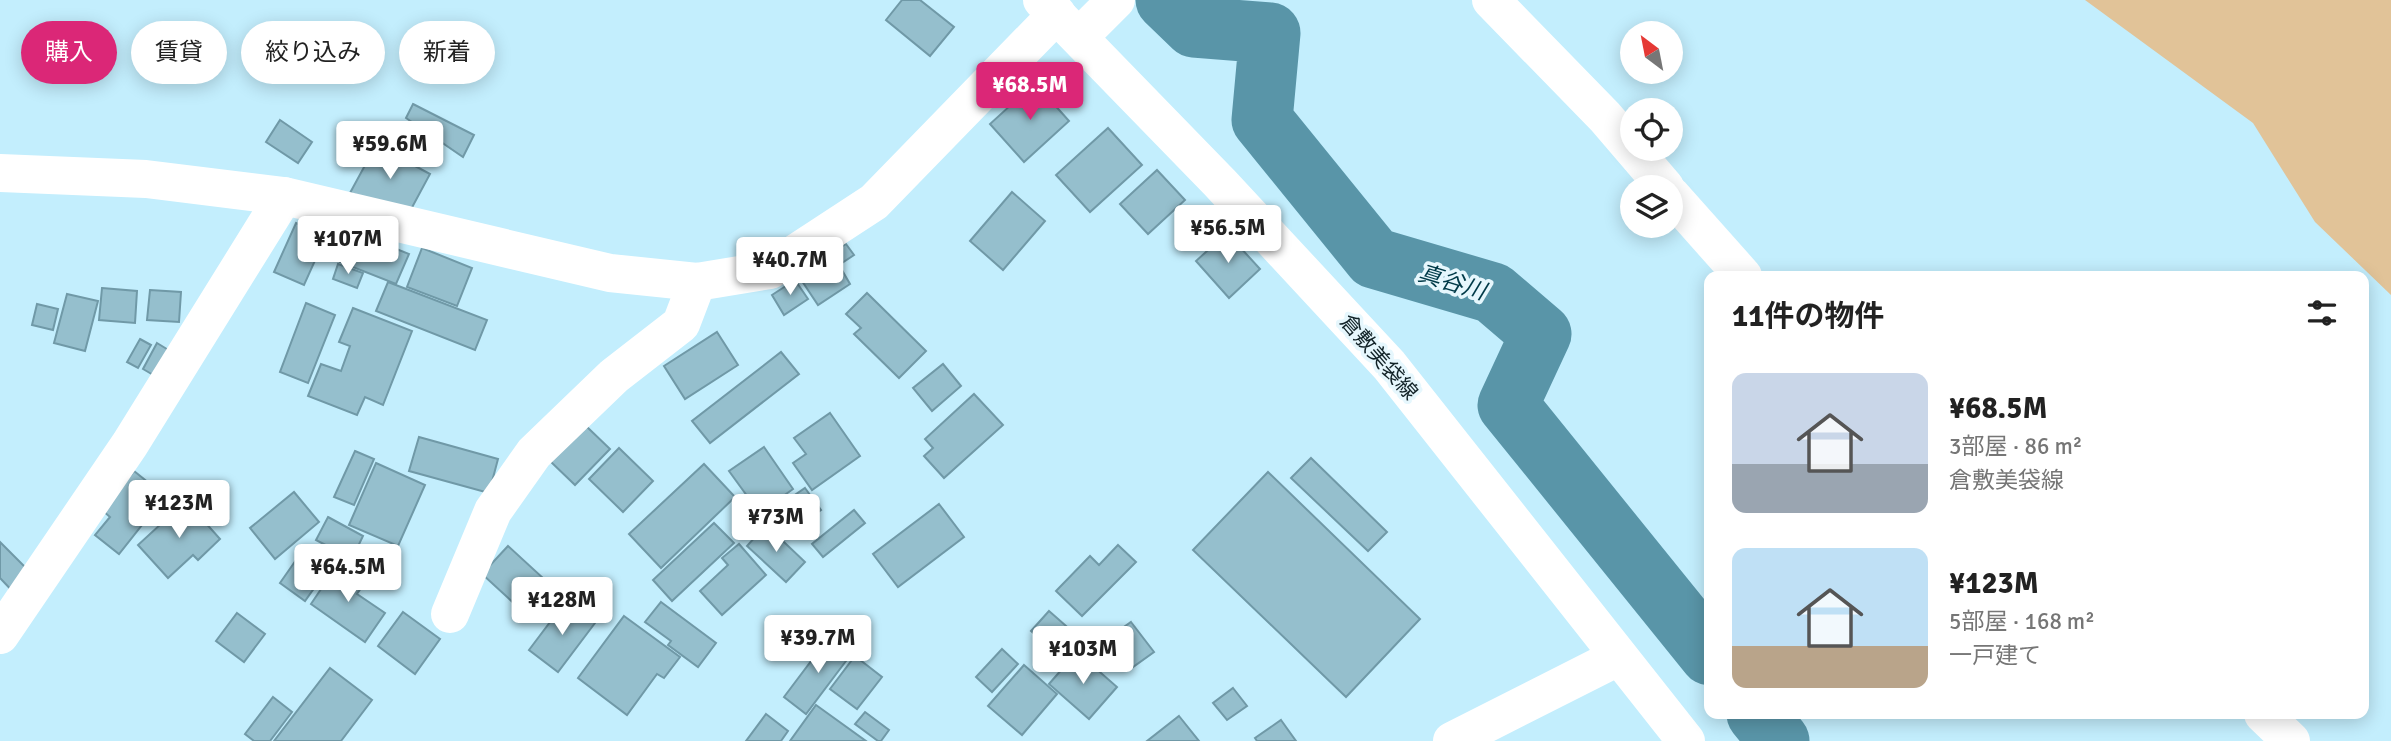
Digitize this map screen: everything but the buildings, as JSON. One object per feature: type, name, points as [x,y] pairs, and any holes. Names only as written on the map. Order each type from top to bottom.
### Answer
[{"type":"street","points":[[1491,0],[1605,117],[1654,175]]},
{"type":"street","points":[[0,173],[146,179],[284,196],[610,272],[697,282],[770,270],[874,202],[1060,17],[1113,3]]},
{"type":"street","name":"倉敷美袋線","points":[[1060,17],[1220,183],[1389,365],[1685,741]]},
{"type":"street","points":[[0,635],[130,444],[284,196]]},
{"type":"street","points":[[1683,208],[1739,271]]},
{"type":"street","points":[[450,614],[493,511],[534,453],[614,376],[681,324],[697,282]]},
{"type":"street","points":[[1452,741],[1618,657]]},
{"type":"street","points":[[2268,719],[2291,741]]},
{"type":"shaded area","points":[[2085,0],[2391,0],[2391,295],[2315,222],[2253,123]]},
{"type":"waterway","name":"真谷川","points":[[1166,0],[1194,27],[1270,33],[1262,120],[1374,258],[1493,293],[1541,334],[1508,405],[1704,648]]},
{"type":"waterway","name":"真谷川","points":[[1761,719],[1779,741]]}]
